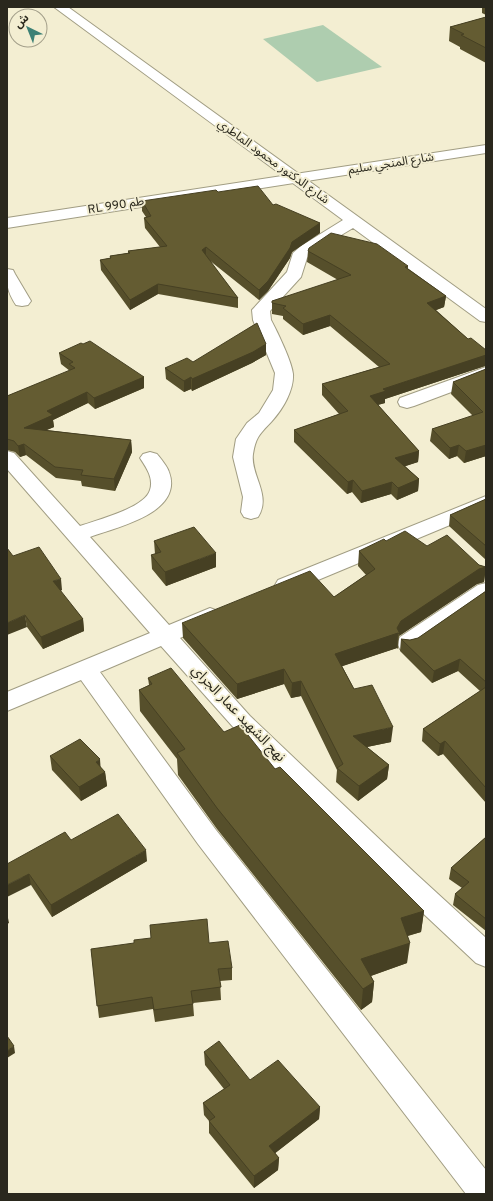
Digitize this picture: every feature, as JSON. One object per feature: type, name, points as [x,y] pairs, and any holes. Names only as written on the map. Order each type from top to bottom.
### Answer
[{"type":"street","name":"شارع الدكتور محمود الماطري","points":[[60,7],[486,317]]},
{"type":"street","name":"شارع المنجي سليم","points":[[296,179],[486,149]]},
{"type":"street","name":"RL طم 990","points":[[7,223],[296,179]]},
{"type":"street","points":[[251,512],[253,497],[243,457],[246,439],[254,427],[266,416],[282,390],[284,373],[268,331],[262,320],[261,310],[295,273],[299,257],[307,249],[354,220]]},
{"type":"street","points":[[7,274],[22,301]]},
{"type":"street","points":[[407,402],[486,373]]},
{"type":"street","name":"نهج الشهيد عمار الجراي","points":[[7,457],[242,722],[405,880],[486,955]]},
{"type":"street","points":[[75,535],[136,513],[154,502],[161,489],[158,472],[150,458]]},
{"type":"street","points":[[267,593],[486,502]]},
{"type":"street","points":[[432,525],[448,540]]},
{"type":"street","points":[[408,643],[486,590]]},
{"type":"street","points":[[7,702],[230,608]]},
{"type":"street","points":[[86,669],[207,837],[485,1194]]},
{"type":"green space","points":[[323,25],[382,67],[317,82],[263,39]]},
{"type":"building","points":[[486,17],[486,48],[461,35],[464,34],[450,27]]},
{"type":"building","points":[[258,186],[273,205],[276,204],[320,223],[292,242],[290,248],[268,281],[259,290],[206,247],[202,250],[238,298],[158,284],[130,300],[100,260],[111,258],[110,256],[130,253],[128,251],[167,246],[144,218],[151,216],[142,201],[216,190],[218,192]]},
{"type":"building","points":[[331,233],[377,244],[408,266],[405,267],[446,296],[427,303],[468,339],[471,338],[486,350],[486,355],[383,389],[386,391],[370,396],[419,451],[395,458],[419,479],[398,488],[392,482],[362,491],[353,480],[348,482],[294,430],[348,411],[322,384],[390,364],[330,315],[303,324],[283,308],[286,306],[272,303],[272,301],[351,275],[308,251],[309,248]]},
{"type":"building","points":[[257,323],[266,344],[253,352],[192,379],[191,377],[184,381],[165,368],[187,358],[193,362]]},
{"type":"building","points":[[90,341],[144,377],[94,398],[87,392],[47,411],[53,415],[24,428],[131,440],[114,479],[81,475],[83,470],[55,467],[24,444],[18,446],[14,441],[7,439],[7,396],[75,368],[69,364],[73,362],[59,353],[81,343],[83,344]]},
{"type":"building","points":[[486,369],[486,445],[466,451],[459,445],[450,448],[432,429],[483,412],[453,382]]},
{"type":"building","points":[[486,499],[486,546],[450,515]]},
{"type":"building","points":[[194,527],[216,553],[165,572],[151,555],[161,552],[154,541]]},
{"type":"building","points":[[405,531],[427,546],[447,535],[479,565],[486,567],[479,569],[401,621],[397,628],[400,634],[398,633],[335,654],[354,689],[372,685],[393,727],[353,736],[389,765],[359,786],[337,768],[343,764],[301,681],[292,683],[284,669],[237,684],[182,623],[310,571],[334,597],[375,569],[359,551],[384,539],[386,541]]},
{"type":"building","points":[[39,547],[61,579],[53,581],[83,619],[41,637],[25,615],[7,623],[7,548],[13,556]]},
{"type":"building","points":[[486,591],[486,682],[460,659],[434,671],[401,639],[410,640],[418,638]]},
{"type":"building","points":[[171,668],[224,732],[240,725],[275,769],[280,767],[424,911],[401,918],[410,943],[361,959],[374,982],[363,989],[217,808],[177,753],[185,749],[139,690],[152,684],[148,678]]},
{"type":"building","points":[[486,687],[486,788],[445,741],[440,744],[423,729]]},
{"type":"building","points":[[80,739],[100,759],[96,762],[105,772],[79,787],[50,756]]},
{"type":"building","points":[[118,814],[146,850],[51,905],[29,874],[7,885],[7,864],[65,832],[71,840]]},
{"type":"building","points":[[486,837],[486,919],[455,894],[469,882],[451,868]]},
{"type":"building","points":[[207,919],[209,943],[228,941],[232,968],[218,969],[221,987],[191,991],[193,1004],[154,1010],[152,997],[97,1006],[91,949],[134,943],[134,940],[151,938],[150,925]]},
{"type":"building","points":[[7,1036],[14,1046],[7,1051]]},
{"type":"building","points":[[219,1041],[250,1080],[278,1060],[320,1107],[269,1146],[279,1158],[254,1176],[209,1121],[215,1117],[203,1103],[230,1085],[204,1052]]}]
